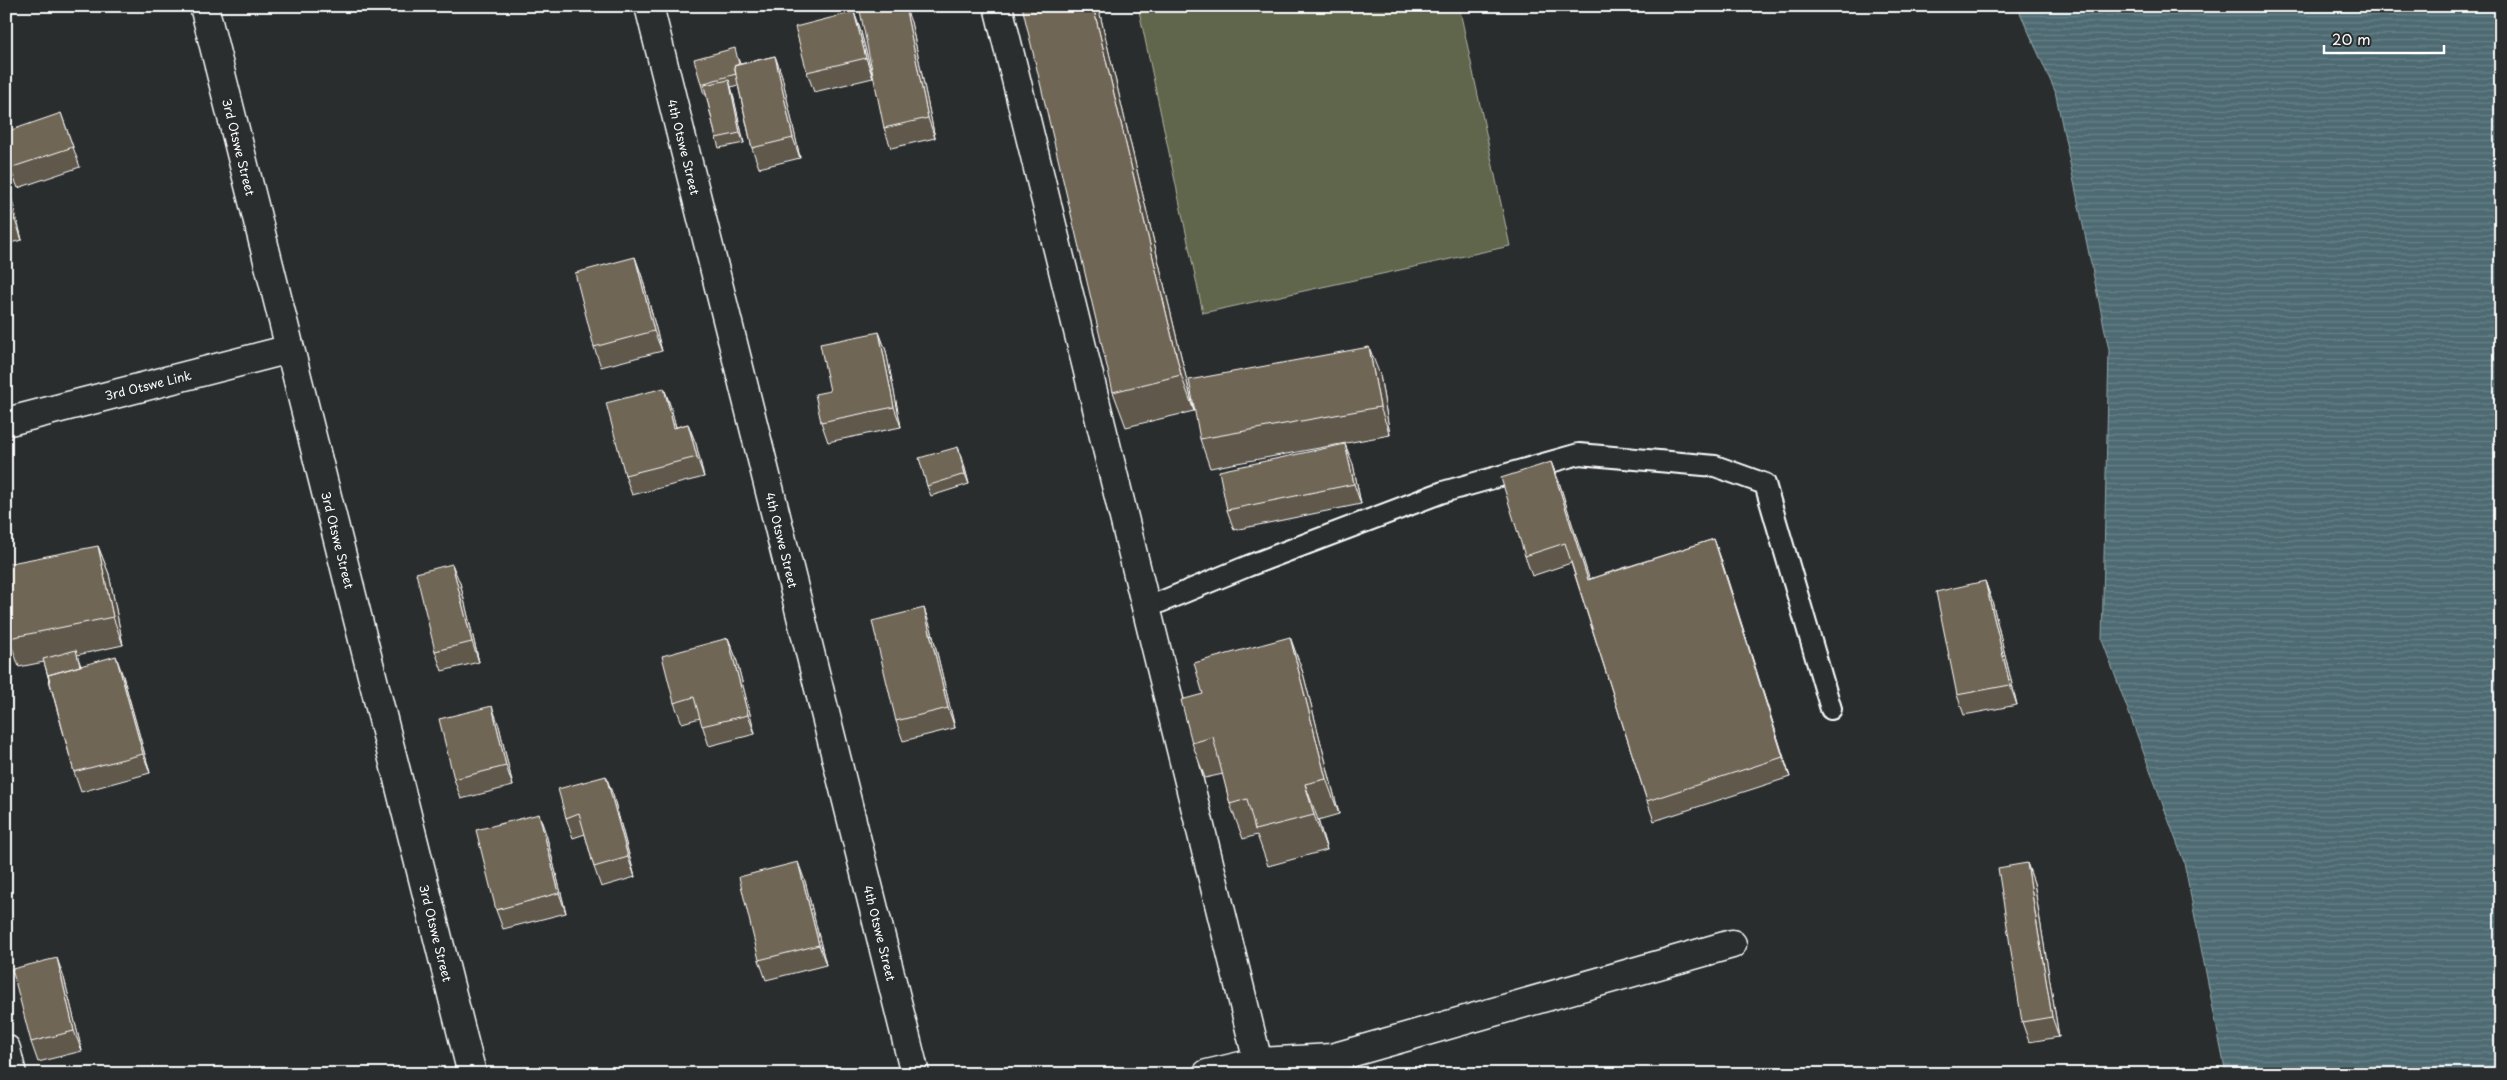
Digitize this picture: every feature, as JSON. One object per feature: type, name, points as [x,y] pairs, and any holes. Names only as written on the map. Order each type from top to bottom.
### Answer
[{"type":"street","name":"3rd Otswe Street","points":[[204,6],[472,1074]]},
{"type":"street","name":"4th Otswe Street","points":[[649,6],[914,1074]]},
{"type":"street","points":[[998,6],[1260,1068]]},
{"type":"street","name":"3rd Otswe Link","points":[[6,422],[290,349]]},
{"type":"street","points":[[1207,1074],[1332,1058],[1732,944]]},
{"type":"street","points":[[6,1049],[12,1074]]},
{"type":"lane","points":[[1146,608],[1443,492],[1579,454],[1714,466],[1765,484],[1831,709]]},
{"type":"green space","points":[[1138,6],[1459,6],[1510,246],[1203,313]]},
{"type":"water","points":[[2017,6],[2501,6],[2501,1074],[2226,1074],[2184,862],[2102,640],[2109,350],[2055,91]]},
{"type":"building","points":[[883,6],[905,6],[928,118],[884,128],[860,11]]},
{"type":"building","points":[[1022,6],[1093,6],[1181,375],[1113,392]]},
{"type":"building","points":[[854,12],[866,58],[807,72],[795,27]]},
{"type":"building","points":[[735,48],[739,64],[734,66],[736,74],[701,84],[694,59]]},
{"type":"building","points":[[775,56],[793,138],[752,148],[734,66]]},
{"type":"building","points":[[729,80],[740,133],[716,138],[704,85]]},
{"type":"building","points":[[61,113],[73,147],[10,168],[6,155],[6,132]]},
{"type":"building","points":[[6,186],[15,220],[6,222]]},
{"type":"building","points":[[635,257],[654,331],[594,347],[575,273]]},
{"type":"building","points":[[879,332],[894,407],[821,422],[815,394],[830,391],[820,344]]},
{"type":"building","points":[[1369,347],[1380,407],[1200,439],[1189,380]]},
{"type":"building","points":[[664,388],[674,428],[688,424],[697,457],[625,475],[606,403]]},
{"type":"building","points":[[1345,444],[1354,484],[1227,510],[1219,471]]},
{"type":"building","points":[[958,447],[965,474],[927,486],[919,458]]},
{"type":"building","points":[[1551,462],[1588,580],[1714,539],[1783,757],[1647,801],[1565,543],[1525,556],[1501,478]]},
{"type":"building","points":[[98,546],[113,617],[9,638],[6,627],[6,564]]},
{"type":"building","points":[[452,564],[472,642],[435,651],[416,573]]},
{"type":"building","points":[[1985,581],[2010,685],[1957,695],[1936,592]]},
{"type":"building","points":[[924,608],[948,708],[896,721],[872,621]]},
{"type":"building","points":[[1290,637],[1326,779],[1305,784],[1314,815],[1255,830],[1247,799],[1230,804],[1213,737],[1192,743],[1181,700],[1203,694],[1194,663]]},
{"type":"building","points":[[728,638],[748,715],[702,726],[694,697],[674,703],[662,656]]},
{"type":"building","points":[[76,650],[80,666],[48,675],[50,682],[43,659]]},
{"type":"building","points":[[116,656],[143,754],[74,772],[48,675]]},
{"type":"building","points":[[492,706],[506,766],[454,779],[439,719]]},
{"type":"building","points":[[606,776],[628,857],[594,867],[579,813],[566,818],[558,789]]},
{"type":"building","points":[[539,814],[559,893],[496,910],[476,830]]},
{"type":"building","points":[[798,862],[819,945],[759,960],[739,877]]},
{"type":"building","points":[[2027,863],[2052,1017],[2022,1022],[1998,868]]},
{"type":"building","points":[[57,958],[74,1031],[31,1042],[12,969]]}]
